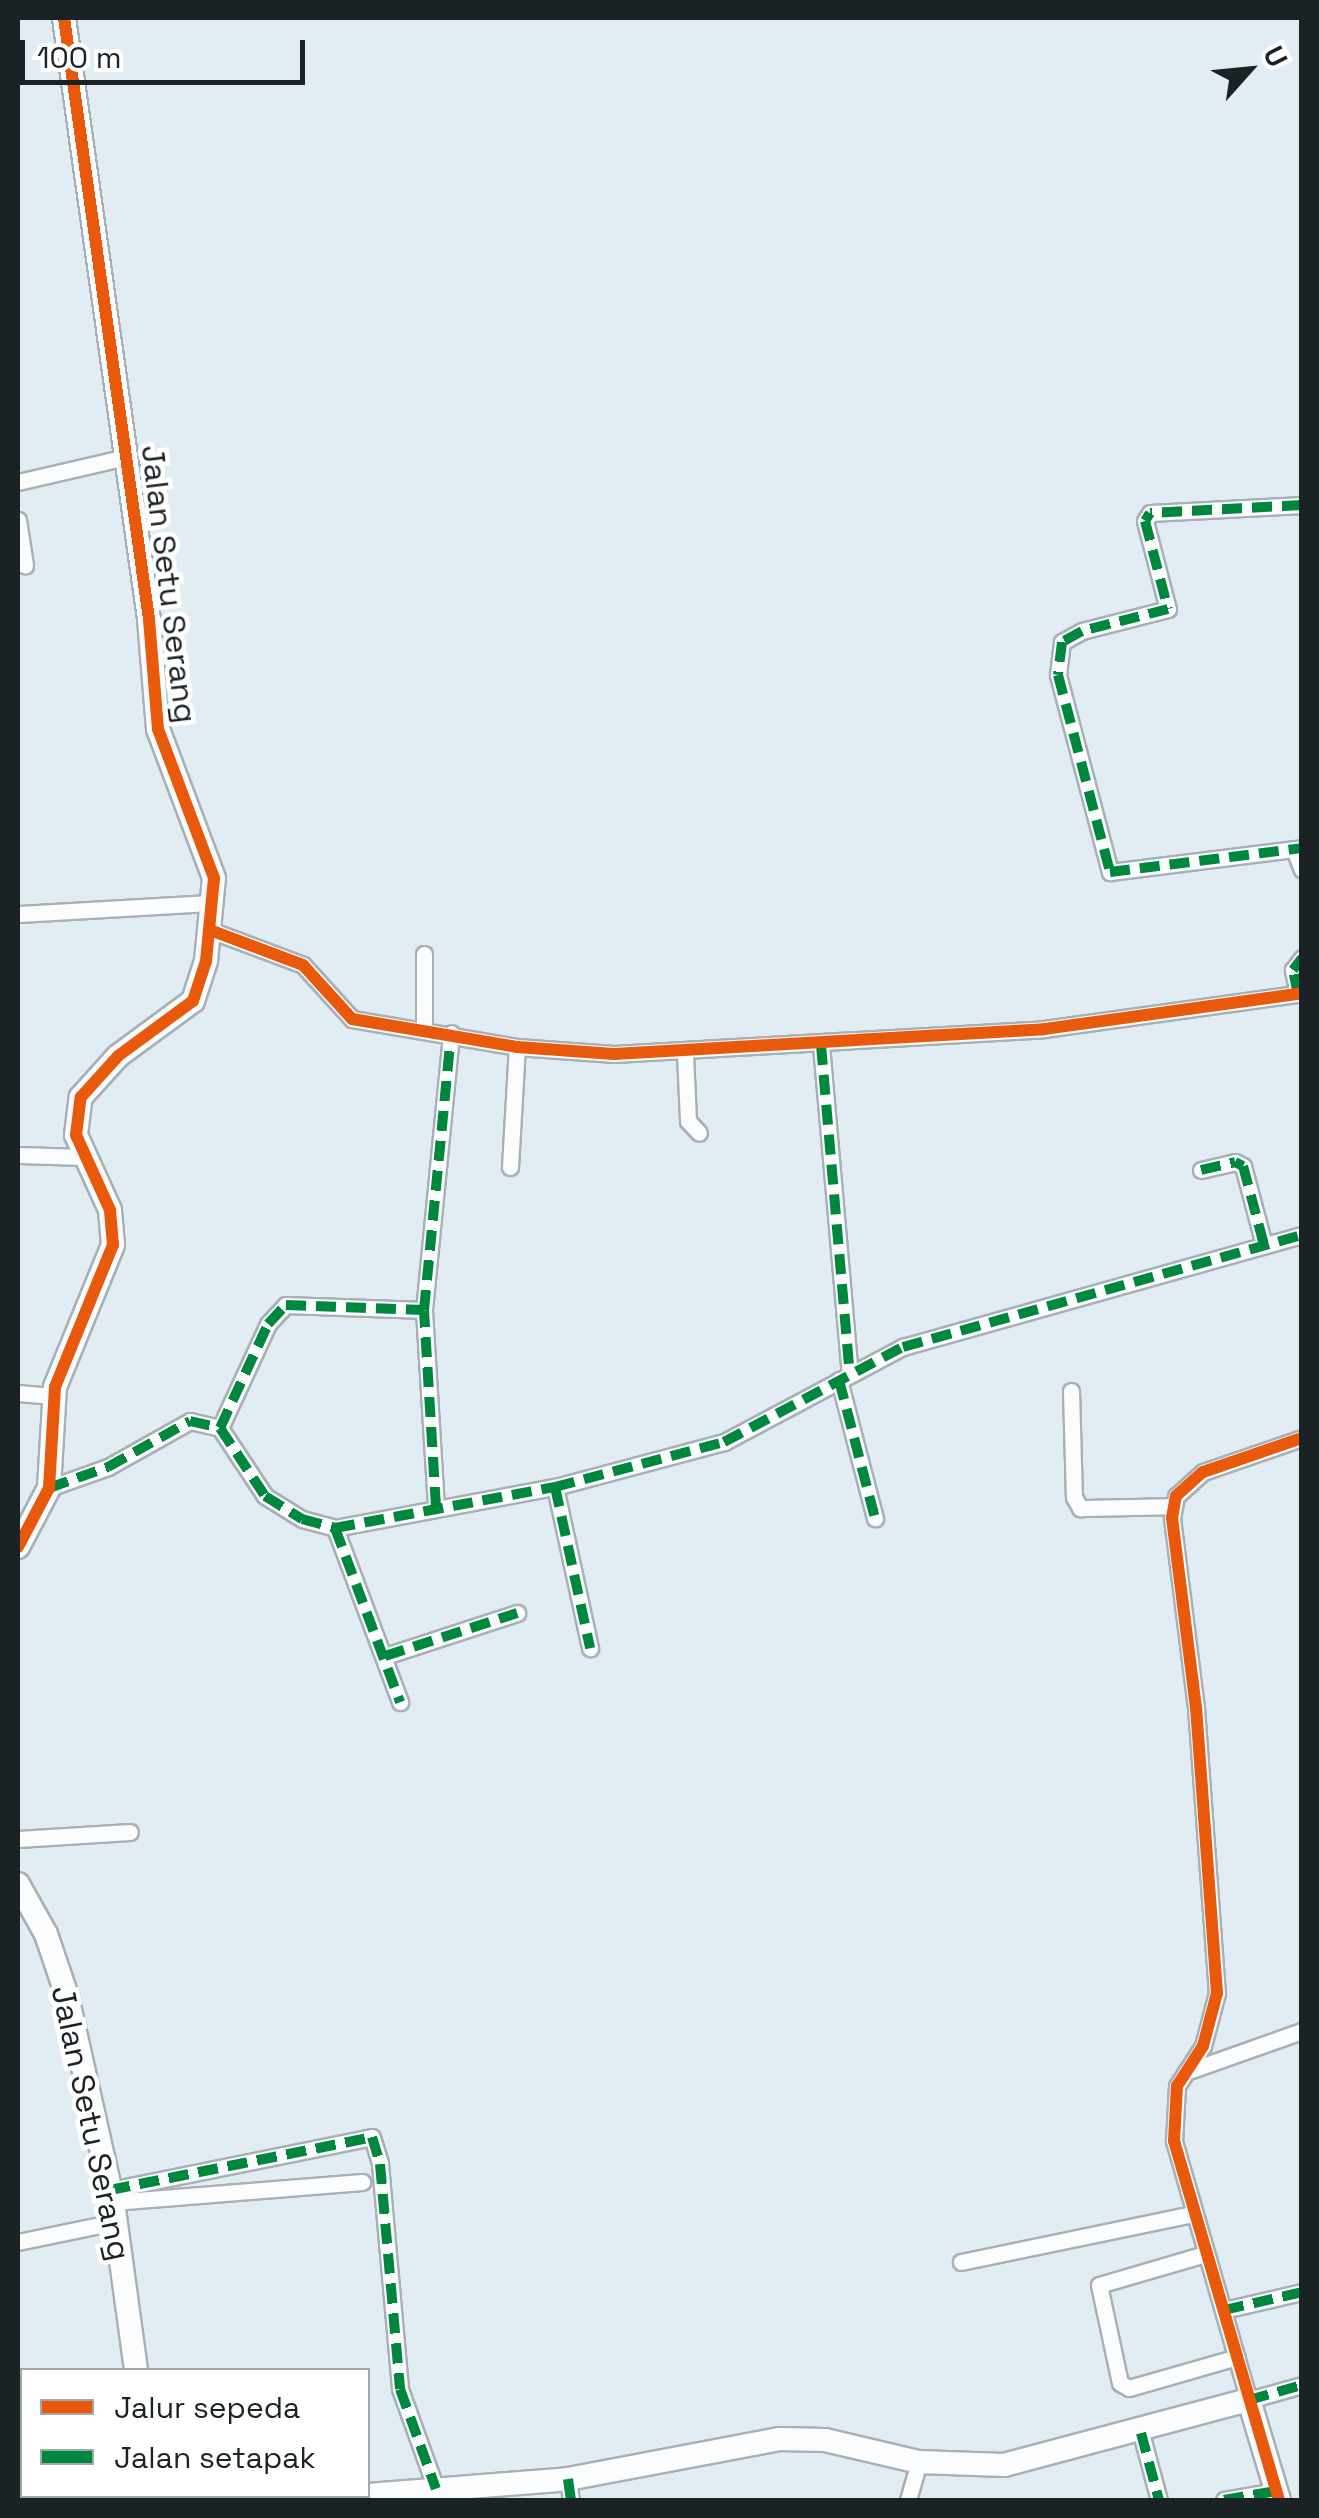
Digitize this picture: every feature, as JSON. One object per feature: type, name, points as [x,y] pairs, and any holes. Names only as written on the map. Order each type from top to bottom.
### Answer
[{"type":"street","name":"Jalan Setu Serang","points":[[18,1547],[49,1488],[53,1396],[113,1245],[110,1210],[75,1125],[82,1097],[118,1056],[192,1000],[210,930],[211,902],[212,862],[158,729],[126,458],[64,18]]},
{"type":"street","points":[[18,482],[126,458]]},
{"type":"street","points":[[1302,505],[1150,513],[1145,520],[1168,609],[1082,631],[1062,642],[1058,657],[1110,872],[1298,849],[1302,870]]},
{"type":"street","points":[[18,520],[25,566]]},
{"type":"street","points":[[18,914],[211,902]]},
{"type":"street","points":[[210,930],[303,964],[322,978],[352,1019],[424,1028],[517,1047],[685,1054],[1061,1027],[1300,993],[1293,970],[1302,958]]},
{"type":"street","points":[[424,954],[424,1028]]},
{"type":"street","points":[[436,1507],[424,1310],[451,1033]]},
{"type":"street","points":[[821,1045],[844,1377],[875,1518]]},
{"type":"street","points":[[510,1167],[517,1047]]},
{"type":"street","points":[[685,1054],[688,1121],[699,1133]]},
{"type":"street","points":[[18,1154],[85,1157]]},
{"type":"street","points":[[1202,1170],[1242,1166],[1264,1246]]},
{"type":"street","points":[[49,1488],[108,1467],[190,1421],[220,1428],[265,1496],[302,1519],[335,1528],[554,1487],[724,1442],[844,1377],[960,1328],[1302,1234]]},
{"type":"street","points":[[220,1428],[268,1324],[286,1305],[424,1310]]},
{"type":"street","points":[[1071,1391],[1074,1497],[1080,1508],[1173,1506]]},
{"type":"street","points":[[18,1393],[53,1396]]},
{"type":"street","points":[[1224,2500],[1277,2496],[1174,2141],[1173,2106],[1208,2032],[1217,1994],[1173,1506],[1181,1488],[1203,1472],[1302,1438]]},
{"type":"street","points":[[554,1487],[590,1648]]},
{"type":"street","points":[[335,1528],[400,1702]]},
{"type":"street","points":[[385,1656],[518,1613]]},
{"type":"street","points":[[18,1839],[130,1832]]},
{"type":"street","name":"Jalan Setu Serang","points":[[18,1884],[56,1956],[113,2204],[136,2368]]},
{"type":"street","points":[[1186,2072],[1302,2030]]},
{"type":"street","points":[[18,2242],[113,2204],[372,2137],[380,2164],[400,2389],[436,2489]]},
{"type":"street","points":[[113,2204],[362,2182]]},
{"type":"street","points":[[961,2262],[1193,2214]]},
{"type":"street","points":[[1204,2254],[1099,2286],[1120,2384],[1130,2388],[1237,2357]]},
{"type":"street","points":[[1224,2310],[1302,2292]]},
{"type":"street","points":[[370,2494],[436,2489],[570,2490],[780,2439],[825,2440],[918,2462],[1004,2465],[1142,2433],[1302,2385]]},
{"type":"street","points":[[1142,2433],[1159,2500]]},
{"type":"street","points":[[908,2500],[918,2462]]},
{"type":"marked path","points":[[1302,505],[1150,513],[1145,521],[1168,609],[1082,631],[1062,642],[1058,675],[1110,872],[1302,848]]},
{"type":"marked path","points":[[1298,994],[1293,970],[1302,958]]},
{"type":"marked path","points":[[436,1507],[424,1310],[451,1033]]},
{"type":"marked path","points":[[821,1045],[850,1374]]},
{"type":"marked path","points":[[1201,1170],[1235,1162],[1243,1166],[1264,1245]]},
{"type":"marked path","points":[[335,1528],[555,1487],[724,1442],[903,1347],[1302,1235]]},
{"type":"marked path","points":[[49,1488],[108,1467],[190,1421],[220,1428],[268,1324],[286,1305],[424,1310]]},
{"type":"marked path","points":[[839,1380],[875,1518]]},
{"type":"marked path","points":[[220,1428],[265,1496],[302,1519],[335,1528],[400,1702]]},
{"type":"marked path","points":[[555,1487],[590,1648]]},
{"type":"marked path","points":[[385,1656],[517,1613]]},
{"type":"marked path","points":[[110,2190],[372,2137],[380,2164],[400,2389],[436,2489]]},
{"type":"marked path","points":[[1224,2310],[1302,2292]]},
{"type":"marked path","points":[[1249,2400],[1302,2385]]},
{"type":"marked path","points":[[1141,2433],[1159,2500]]},
{"type":"marked path","points":[[568,2479],[571,2500]]},
{"type":"marked path","points":[[1224,2500],[1276,2491]]},
{"type":"cycle path","points":[[18,1547],[49,1488],[55,1387],[113,1245],[110,1210],[76,1135],[81,1097],[118,1056],[193,1001],[206,961],[214,878],[158,729],[149,619],[64,18]]},
{"type":"cycle path","points":[[210,930],[303,965],[352,1019],[517,1047],[614,1054],[1044,1029],[1302,993]]},
{"type":"cycle path","points":[[1279,2500],[1174,2141],[1177,2086],[1203,2046],[1217,1993],[1196,1708],[1172,1518],[1176,1496],[1203,1472],[1302,1438]]}]
